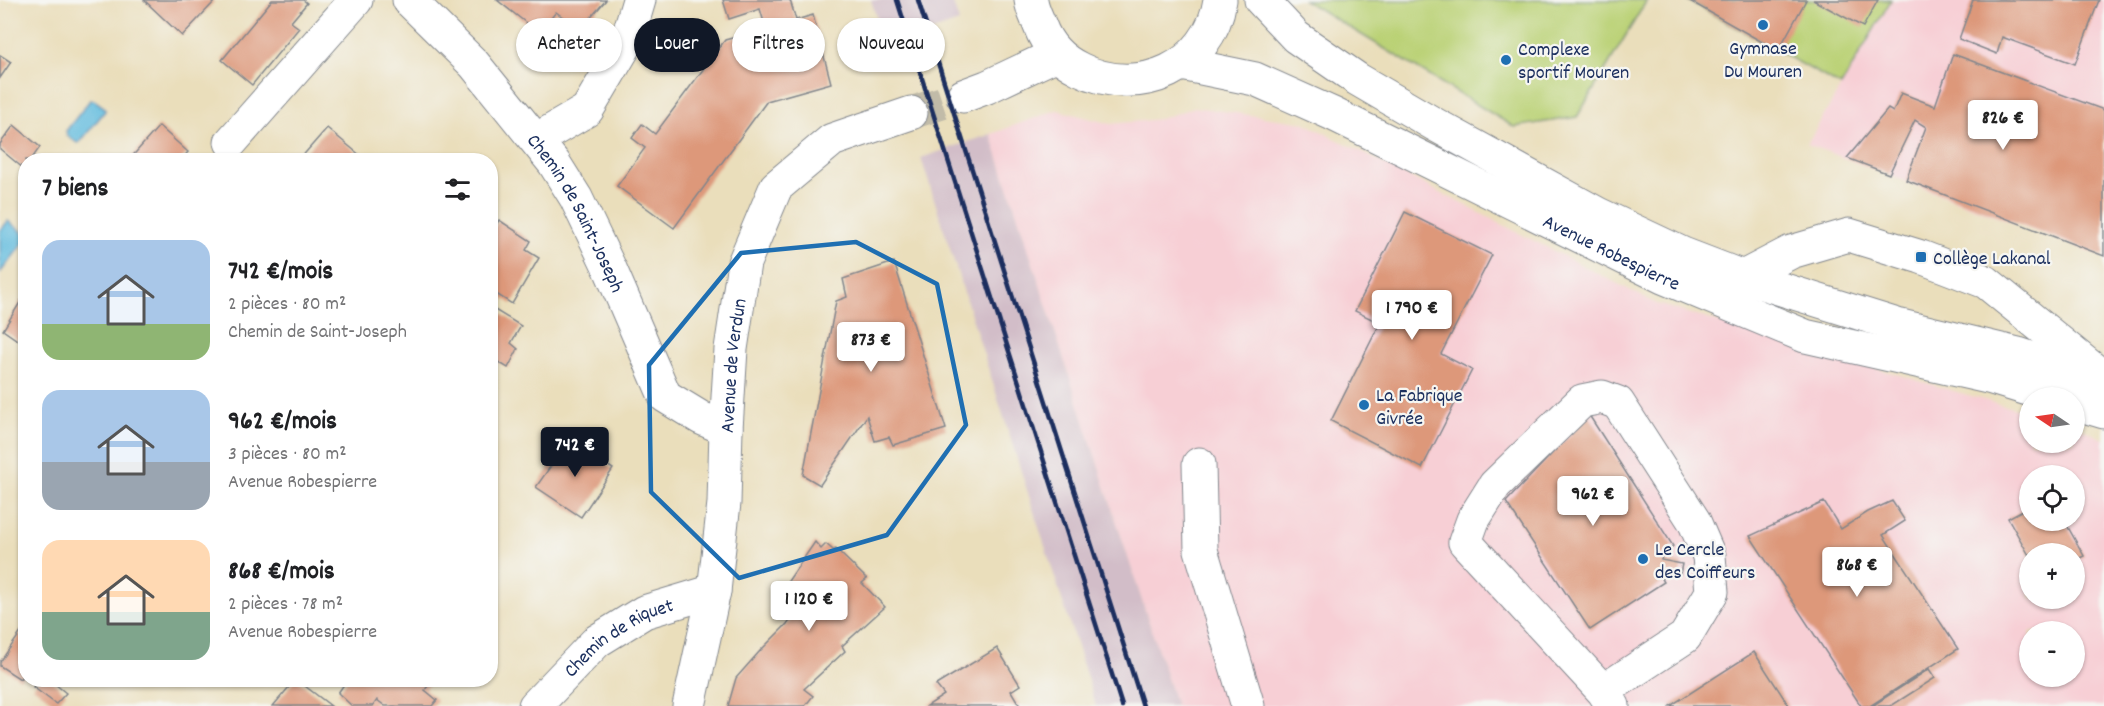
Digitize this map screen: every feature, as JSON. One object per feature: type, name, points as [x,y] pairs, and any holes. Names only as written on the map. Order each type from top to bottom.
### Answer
[{"type":"main road","points":[[231,142],[356,0]]},
{"type":"main road","name":"Chemin de Saint-Joseph","points":[[409,0],[474,64],[536,140],[576,198],[611,270],[665,396],[701,418],[726,429]]},
{"type":"main road","points":[[536,140],[587,110],[626,44],[639,0]]},
{"type":"main road","points":[[1031,0],[1043,35],[1057,54],[1092,75],[1123,82],[1154,77],[1182,64],[1204,42],[1218,15],[1220,0]]},
{"type":"main road","name":"Avenue Robespierre","points":[[1261,0],[1296,37],[1357,79],[1598,214],[1683,254],[1743,278],[1897,325],[2018,354],[2104,382]]},
{"type":"main road","points":[[963,96],[1057,54]]},
{"type":"main road","name":"Avenue Robespierre","points":[[1182,64],[1255,79],[1332,114],[1663,277],[1805,336],[1992,378],[2021,387]]},
{"type":"main road","name":"Avenue de Verdun","points":[[689,706],[714,591],[724,503],[731,349],[744,263],[776,187],[832,140],[911,113]]},
{"type":"main road","points":[[1743,278],[1791,252],[1849,235],[1921,257],[1986,282],[2104,378]]},
{"type":"main road","points":[[1602,398],[1618,403],[1686,507],[1709,556],[1712,592],[1685,637],[1608,698],[1465,542],[1473,520],[1495,485],[1582,401],[1602,398]]},
{"type":"main road","points":[[2085,406],[2104,412]]},
{"type":"main road","points":[[1199,464],[1201,550],[1248,706]]},
{"type":"main road","name":"Chemin de Riquet","points":[[535,706],[597,641],[644,612],[714,591]]},
{"type":"highlighted area","points":[[856,242],[937,284],[966,425],[887,535],[739,578],[651,492],[649,365],[741,253]]},
{"type":"shaded area","points":[[871,0],[952,0],[959,22],[945,27],[945,18],[877,18]]},
{"type":"shaded area","points":[[1892,0],[2104,0],[2104,257],[1807,144]]},
{"type":"shaded area","points":[[1195,107],[1305,123],[1657,304],[2019,410],[2019,453],[2085,453],[2085,430],[2104,439],[2104,706],[1176,706],[991,134],[1057,110],[1111,124],[1160,119]]},
{"type":"shaded area","points":[[991,134],[1176,706],[1096,706],[921,158]]},
{"type":"green space","name":"Complexe sportif Mouren","points":[[1304,0],[1647,0],[1577,117],[1514,127]]},
{"type":"green space","points":[[1687,0],[1891,0],[1841,86]]},
{"type":"water","points":[[90,100],[94,100],[105,108],[105,111],[77,143],[67,135],[66,131]]},
{"type":"water","points":[[8,221],[18,229],[18,250],[0,273],[0,231]]},
{"type":"building","points":[[144,0],[212,0],[214,2],[182,36]]},
{"type":"building","points":[[272,0],[303,0],[307,3],[291,22],[299,28],[252,85],[222,60]]},
{"type":"building","points":[[497,0],[606,0],[590,18],[564,18],[556,12],[551,18],[520,18]]},
{"type":"building","points":[[723,0],[790,0],[795,18],[763,18],[760,9],[729,19]]},
{"type":"building","name":"Gymnase Du Mouren","points":[[1688,0],[1806,0],[1778,51]]},
{"type":"building","name":"Gymnase Du Mouren","points":[[1813,0],[1878,0],[1863,27]]},
{"type":"building","points":[[1973,0],[2099,0],[2075,64],[2002,37],[1997,54],[1959,39]]},
{"type":"building","points":[[732,38],[732,72],[825,72],[825,60],[831,83],[767,101],[674,228],[617,186],[645,148],[632,138],[642,124],[655,134],[701,72],[720,72],[720,47],[725,40]]},
{"type":"building","points":[[1953,54],[2104,110],[2104,256],[1906,180],[1926,127],[1915,120],[1889,174],[1847,158],[1888,109],[1893,112],[1901,93],[1935,106]]},
{"type":"building","points":[[0,55],[11,62],[0,78]]},
{"type":"building","points":[[14,125],[40,147],[36,153],[18,153],[18,164],[0,149],[0,144]]},
{"type":"building","points":[[159,126],[188,152],[187,153],[135,153]]},
{"type":"building","points":[[327,128],[357,153],[305,153]]},
{"type":"building","points":[[1405,212],[1492,255],[1441,354],[1472,370],[1422,468],[1331,421],[1380,323],[1355,311]]},
{"type":"building","points":[[499,220],[531,241],[526,250],[539,258],[512,304],[498,295]]},
{"type":"building","points":[[894,262],[946,429],[893,445],[889,437],[875,441],[867,416],[820,485],[803,475],[836,301],[847,297],[843,279]]},
{"type":"building","points":[[18,306],[18,340],[3,330]]},
{"type":"building","points":[[498,312],[521,326],[511,343],[518,349],[508,368],[498,362]]},
{"type":"building","points":[[1589,415],[1673,546],[1662,556],[1661,560],[1682,564],[1680,574],[1669,572],[1661,577],[1664,582],[1590,630],[1506,502]]},
{"type":"building","points":[[569,440],[613,469],[581,517],[536,487]]},
{"type":"building","points":[[1892,501],[1905,521],[1883,535],[1958,649],[1870,706],[1861,706],[1750,536],[1824,502],[1841,529],[1868,512]]},
{"type":"building","points":[[2019,512],[2019,531],[2070,531],[2077,543],[2022,543],[2008,518]]},
{"type":"building","points":[[815,542],[821,549],[826,544],[833,550],[836,549],[867,579],[862,583],[885,607],[842,646],[845,651],[804,689],[813,696],[805,706],[728,706],[736,678],[804,607],[784,587]]},
{"type":"building","points":[[18,636],[18,678],[0,666],[0,662]]},
{"type":"building","points":[[997,648],[1020,685],[1011,691],[1020,706],[927,706],[944,695],[936,685]]},
{"type":"building","points":[[1754,652],[1789,706],[1670,706]]},
{"type":"building","points":[[1929,669],[1935,678],[1891,706],[1872,706]]},
{"type":"building","points":[[33,687],[59,687],[66,693],[56,704]]},
{"type":"building","points":[[289,687],[306,687],[331,706],[273,706]]},
{"type":"building","points":[[342,687],[427,687],[425,690],[437,700],[432,706],[385,706],[377,700],[373,706],[352,706],[338,693]]},
{"type":"tunnel","points":[[911,113],[963,96]]},
{"type":"railway","points":[[897,0],[1122,706]]},
{"type":"railway","points":[[918,0],[1143,706]]},
{"type":"place","name":"Gymnase Du Mouren","points":[[1763,25]]},
{"type":"place","name":"Complexe sportif Mouren","points":[[1506,60]]},
{"type":"place","name":"Collège Lakanal","points":[[1921,257]]},
{"type":"place","name":"La Fabrique Givrée","points":[[1364,405]]},
{"type":"place","name":"Le Cercle des Coiffeurs","points":[[1643,559]]}]
